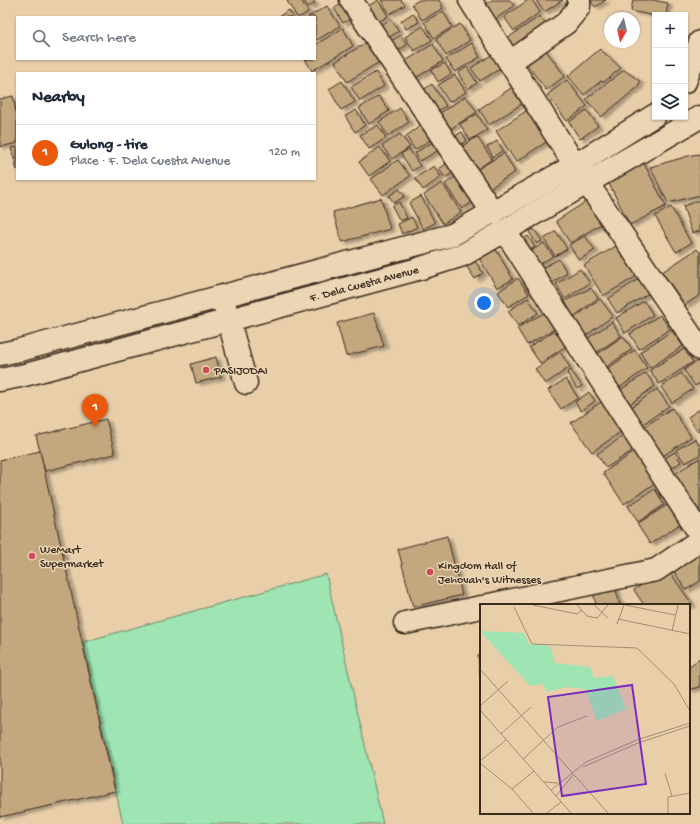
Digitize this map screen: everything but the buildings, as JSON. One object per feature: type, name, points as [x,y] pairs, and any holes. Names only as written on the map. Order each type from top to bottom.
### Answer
[{"type":"street","points":[[351,0],[493,213]]},
{"type":"street","points":[[470,0],[575,165],[700,349]]},
{"type":"street","points":[[510,62],[566,23],[579,7],[579,0]]},
{"type":"street","points":[[688,75],[700,42]]},
{"type":"street","points":[[688,79],[700,64]]},
{"type":"street","name":"F. Dela Cuesta Avenue","points":[[0,380],[25,375],[418,269],[463,255],[700,117]]},
{"type":"street","name":"F. Dela Cuesta Avenue","points":[[0,354],[20,350],[452,235],[575,165],[652,118]]},
{"type":"street","points":[[505,231],[700,534]]},
{"type":"street","points":[[222,296],[246,383]]},
{"type":"street","points":[[494,604],[656,570],[700,540]]},
{"type":"street","points":[[405,623],[480,607]]},
{"type":"green space","points":[[326,574],[383,824],[123,824],[83,642]]},
{"type":"place","name":"PASIJODAI","points":[[206,370]]},
{"type":"place","name":"Gulong - tire","points":[[95,427]]},
{"type":"place","name":"WeMart Supermarket","points":[[32,556]]},
{"type":"place","name":"Kingdom Hall of Jehovah's Witnesses","points":[[430,572]]}]
